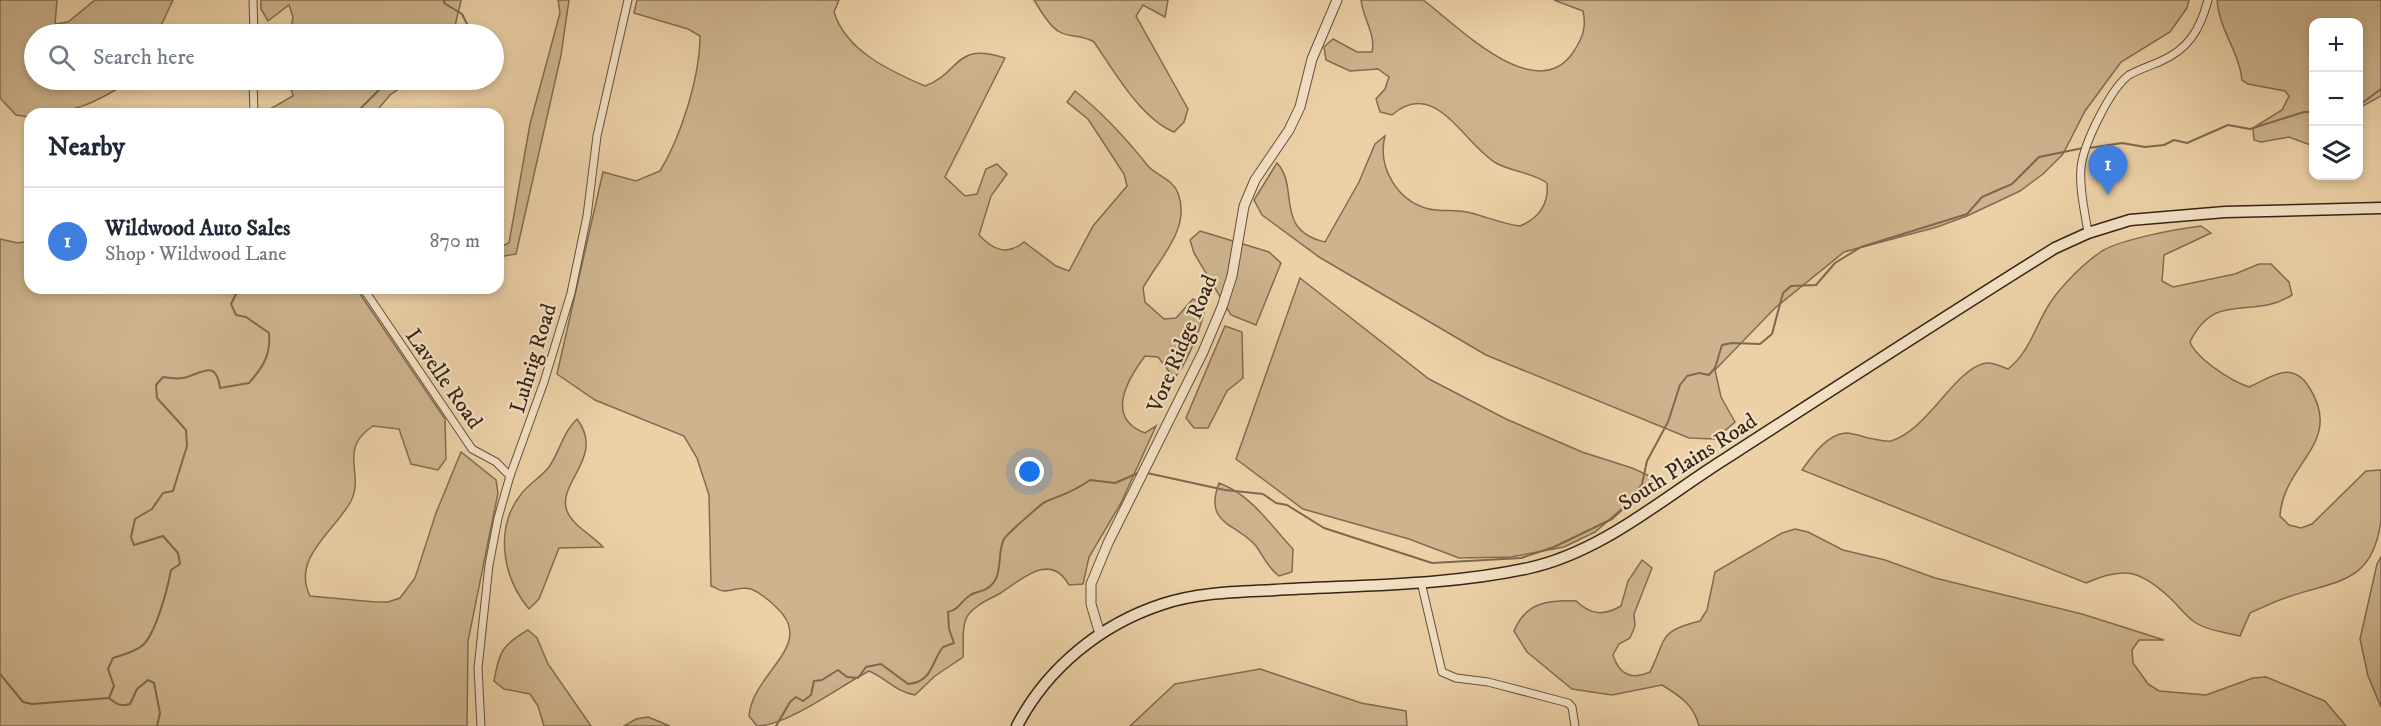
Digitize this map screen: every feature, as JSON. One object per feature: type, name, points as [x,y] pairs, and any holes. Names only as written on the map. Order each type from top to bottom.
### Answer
[{"type":"main road","name":"South Plains Road","points":[[1017,726],[1043,686],[1070,657],[1100,634],[1134,614],[1167,602],[1207,594],[1421,582],[1528,568],[1564,558],[1602,539],[2055,248],[2088,233],[2130,220],[2192,214],[2381,208]]},
{"type":"street","points":[[253,0],[254,24]]},
{"type":"street","name":"Luhrig Road","points":[[481,726],[478,668],[483,616],[498,518],[571,293],[587,216],[597,136],[628,0]]},
{"type":"street","name":"Vore Ridge Road","points":[[1100,634],[1091,604],[1091,584],[1108,543],[1222,307],[1232,276],[1244,206],[1255,180],[1289,130],[1300,108],[1312,59],[1337,0]]},
{"type":"street","points":[[2088,233],[2081,170],[2085,151],[2109,100],[2120,84],[2132,74],[2177,54],[2186,46],[2200,26],[2208,0]]},
{"type":"street","points":[[253,90],[254,108]]},
{"type":"street","name":"Lavelle Road","points":[[367,294],[472,449],[496,462],[510,476]]},
{"type":"street","points":[[1421,582],[1442,672],[1456,678],[1488,682],[1568,703],[1572,707],[1575,726]]},
{"type":"shaded area","points":[[0,0],[57,0],[55,24],[24,24],[24,90],[115,90],[76,108],[24,108],[24,116],[16,115],[0,98]]},
{"type":"shaded area","points":[[95,0],[173,0],[162,24],[55,24],[68,22]]},
{"type":"shaded area","points":[[261,0],[461,0],[455,24],[292,24],[293,17],[289,5],[268,21],[261,9]]},
{"type":"shaded area","points":[[558,0],[569,0],[561,55],[516,254],[504,256],[504,245],[509,243],[530,124],[560,13]]},
{"type":"shaded area","points":[[637,0],[839,0],[834,12],[848,38],[859,49],[898,74],[925,86],[946,74],[967,56],[976,53],[1005,58],[945,177],[965,196],[977,194],[986,169],[997,164],[1007,174],[991,196],[979,235],[1000,249],[1012,249],[1024,242],[1056,266],[1069,271],[1093,226],[1127,186],[1124,174],[1088,119],[1067,102],[1075,91],[1105,117],[1148,166],[1169,181],[1178,193],[1181,206],[1177,232],[1143,288],[1145,302],[1164,319],[1176,318],[1193,299],[1205,305],[1204,313],[1189,354],[1174,378],[1158,357],[1145,356],[1127,387],[1123,398],[1126,418],[1133,426],[1145,433],[1156,426],[1121,503],[1089,557],[1083,584],[1069,585],[1061,575],[1053,570],[1044,569],[1026,576],[978,606],[966,619],[963,657],[935,676],[915,695],[902,691],[869,671],[798,713],[783,720],[757,726],[749,716],[753,701],[760,686],[787,647],[790,634],[787,621],[765,597],[751,589],[724,591],[711,586],[709,495],[697,458],[684,436],[595,400],[557,374],[603,172],[636,181],[660,171],[682,124],[697,69],[700,36],[688,29],[634,13]]},
{"type":"shaded area","points":[[1034,0],[1168,0],[1165,17],[1143,5],[1136,16],[1188,109],[1184,122],[1174,132],[1150,117],[1119,80],[1094,42],[1058,31]]},
{"type":"shaded area","points":[[1361,0],[1423,0],[1496,56],[1517,66],[1537,71],[1556,68],[1572,54],[1583,34],[1583,11],[1554,0],[2189,0],[2187,8],[2170,32],[2121,62],[2085,111],[2063,154],[2043,174],[2020,191],[1967,216],[1937,227],[1844,252],[1775,308],[1715,370],[1721,397],[1735,422],[1715,439],[1689,438],[1486,355],[1319,257],[1262,215],[1254,200],[1277,163],[1284,173],[1293,218],[1299,228],[1309,236],[1325,242],[1359,182],[1375,144],[1385,136],[1383,148],[1387,171],[1399,191],[1418,205],[1434,210],[1466,212],[1520,226],[1533,219],[1544,204],[1547,183],[1535,176],[1496,163],[1484,154],[1448,117],[1435,108],[1422,104],[1407,105],[1392,115],[1380,112],[1376,99],[1385,89],[1389,77],[1378,69],[1350,71],[1326,60],[1324,47],[1333,39],[1357,52],[1372,52],[1371,33]]},
{"type":"shaded area","points":[[2217,0],[2381,0],[2381,96],[2363,106],[2363,18],[2309,18],[2309,144],[2289,137],[2261,142],[2254,140],[2253,128],[2282,110],[2289,96],[2285,91],[2248,84],[2242,80],[2237,59]]},
{"type":"shaded area","points":[[292,90],[397,90],[379,108],[272,108],[293,96]]},
{"type":"shaded area","points":[[2201,226],[2211,233],[2164,255],[2162,281],[2173,287],[2235,274],[2259,264],[2271,264],[2289,282],[2292,295],[2263,306],[2236,308],[2211,316],[2200,326],[2190,342],[2194,349],[2215,369],[2249,387],[2287,372],[2302,378],[2309,387],[2318,406],[2320,423],[2309,453],[2291,481],[2280,516],[2289,525],[2301,528],[2312,524],[2366,471],[2381,470],[2381,520],[2377,541],[2370,557],[2350,576],[2250,613],[2240,636],[2211,630],[2196,623],[2159,588],[2140,576],[2110,574],[2086,583],[1802,470],[1826,441],[1839,434],[1849,433],[1891,441],[1904,435],[1928,415],[1960,378],[1971,369],[1989,363],[2008,369],[2022,355],[2055,296],[2081,268],[2102,251],[2136,239]]},
{"type":"shaded area","points":[[1200,231],[1269,252],[1281,263],[1256,325],[1231,315],[1194,253],[1190,240]]},
{"type":"shaded area","points":[[0,239],[24,242],[24,294],[360,294],[445,419],[446,459],[438,470],[411,464],[399,429],[373,426],[362,435],[356,444],[354,453],[355,481],[351,501],[310,557],[306,569],[306,582],[310,596],[375,602],[388,602],[400,598],[415,578],[436,513],[461,452],[496,480],[498,493],[468,641],[467,726],[0,726]]},
{"type":"shaded area","points":[[1300,278],[1429,379],[1506,419],[1582,452],[1632,468],[1656,479],[1595,532],[1564,547],[1511,557],[1459,558],[1409,539],[1303,509],[1236,459]]},
{"type":"shaded area","points":[[1225,326],[1242,332],[1243,378],[1227,391],[1208,428],[1194,428],[1186,418]]},
{"type":"shaded area","points":[[577,419],[584,433],[586,445],[584,457],[568,490],[565,501],[567,511],[578,526],[603,547],[559,548],[539,599],[529,609],[513,582],[508,567],[505,552],[507,521],[522,493],[549,467],[568,430]]},
{"type":"shaded area","points":[[1219,483],[1231,488],[1251,503],[1293,549],[1292,572],[1279,576],[1248,538],[1224,522],[1215,507]]},
{"type":"shaded area","points":[[1795,529],[1808,532],[1843,550],[1885,560],[1935,578],[2082,614],[2164,640],[2139,640],[2132,650],[2133,663],[2148,684],[2159,691],[2206,695],[2253,678],[2266,677],[2325,701],[2346,726],[1699,726],[1690,707],[1662,685],[1612,695],[1572,689],[1527,652],[1514,631],[1525,614],[1532,608],[1547,602],[1576,601],[1587,609],[1603,613],[1621,606],[1628,581],[1642,560],[1652,568],[1634,614],[1635,626],[1630,638],[1619,644],[1613,655],[1619,667],[1627,674],[1637,676],[1650,672],[1662,644],[1670,633],[1677,628],[1700,621],[1707,610],[1715,572],[1782,533]]},
{"type":"shaded area","points":[[2381,557],[2381,707],[2368,676],[2360,639],[2377,564]]},
{"type":"shaded area","points":[[528,630],[537,638],[548,664],[591,726],[544,726],[538,706],[530,694],[504,689],[494,681],[503,650],[512,640]]},
{"type":"shaded area","points":[[1260,669],[1361,703],[1406,711],[1407,726],[1130,726],[1175,684]]},
{"type":"shaded area","points":[[648,717],[670,726],[624,726],[636,719]]},
{"type":"waterway","points":[[445,0],[444,3],[462,14],[467,24]]},
{"type":"waterway","points":[[2363,102],[2381,89]]},
{"type":"waterway","points":[[361,108],[379,90]]},
{"type":"waterway","points":[[2089,148],[2122,143],[2145,147],[2164,145],[2174,140],[2187,143],[2228,125],[2250,129],[2309,112]]},
{"type":"waterway","points":[[1147,473],[1225,490],[1263,494],[1276,503],[1287,505],[1324,528],[1432,563],[1521,558],[1554,547],[1612,519],[1625,507],[1642,484],[1647,461],[1668,422],[1680,385],[1687,376],[1699,373],[1709,375],[1715,368],[1722,345],[1760,344],[1772,334],[1783,293],[1791,286],[1816,285],[1835,263],[1861,247],[1967,214],[1982,197],[2012,184],[2039,157],[2083,148]]},
{"type":"waterway","points":[[0,674],[23,702],[32,704],[109,698],[114,686],[108,669],[113,658],[136,650],[148,639],[161,609],[171,570],[180,564],[178,553],[163,536],[134,545],[131,537],[135,519],[152,509],[163,493],[173,491],[187,446],[186,430],[157,398],[156,385],[163,377],[183,378],[206,370],[215,373],[220,388],[249,383],[265,360],[269,348],[269,333],[246,317],[236,315],[231,304],[236,294]]},
{"type":"waterway","points":[[776,726],[790,702],[796,697],[803,701],[811,695],[814,681],[822,680],[838,670],[847,677],[858,678],[866,667],[881,664],[908,684],[922,679],[927,675],[943,647],[954,643],[949,629],[948,612],[955,609],[966,598],[992,585],[998,573],[1004,539],[1011,531],[1045,502],[1073,491],[1090,480],[1115,483],[1138,473]]},
{"type":"waterway","points":[[109,698],[119,704],[130,704],[137,689],[148,680],[154,683],[160,713],[157,726]]},
{"type":"place","name":"Wildwood Auto Sales","points":[[2108,195]]}]
